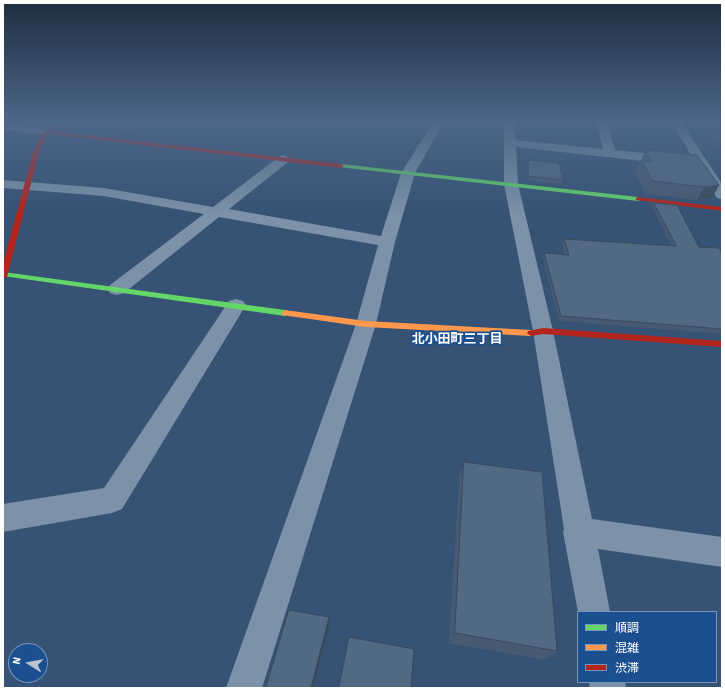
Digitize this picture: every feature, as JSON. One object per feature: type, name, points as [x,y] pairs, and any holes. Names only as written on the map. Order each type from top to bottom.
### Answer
[{"type":"street","points":[[36,152],[3,275],[117,289],[366,324],[528,333],[543,331],[722,344]]},
{"type":"street","points":[[218,152],[511,184],[722,209]]},
{"type":"street","points":[[244,688],[366,324],[387,242],[408,173],[421,152]]},
{"type":"street","points":[[510,152],[511,184],[543,331],[578,532],[594,611]]},
{"type":"street","points":[[592,152],[703,163]]},
{"type":"street","points":[[696,152],[722,195]]},
{"type":"street","points":[[117,289],[284,160]]},
{"type":"street","points":[[3,184],[104,192],[387,242]]},
{"type":"street","points":[[3,518],[112,500],[236,306]]},
{"type":"street","points":[[578,532],[722,552]]},
{"type":"building","points":[[647,152],[669,152],[697,155],[719,185],[704,187],[652,181],[641,160],[652,162]]},
{"type":"building","points":[[529,160],[559,163],[563,180],[529,176]]},
{"type":"building","points":[[654,203],[677,205],[699,247],[719,248],[722,253],[722,329],[561,316],[544,253],[569,255],[564,239],[676,246]]},
{"type":"building","points":[[464,462],[542,472],[557,651],[455,633]]},
{"type":"building","points":[[289,610],[329,617],[311,688],[266,688]]},
{"type":"building","points":[[349,637],[414,649],[411,688],[339,688]]},
{"type":"traffic: fast","points":[[341,166],[638,199]]},
{"type":"traffic: fast","points":[[3,274],[285,313]]},
{"type":"traffic: slow","points":[[285,313],[366,324],[531,333]]},
{"type":"traffic: jam","points":[[3,277],[36,152]]},
{"type":"traffic: jam","points":[[222,152],[341,166]]},
{"type":"traffic: jam","points":[[638,199],[722,209]]},
{"type":"traffic: jam","points":[[531,333],[543,331],[722,344]]},
{"type":"district","name":"北小田町三丁目","points":[[457,340]]}]
